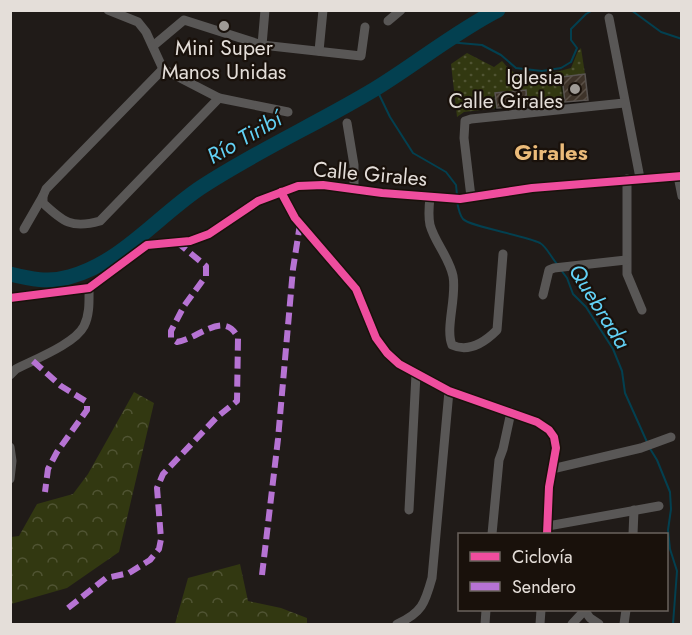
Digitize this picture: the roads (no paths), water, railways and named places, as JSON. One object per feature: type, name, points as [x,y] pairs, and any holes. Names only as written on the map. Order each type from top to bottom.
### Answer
[{"type":"street","points":[[108,10],[138,22],[146,32],[163,69],[219,98],[288,112]]},
{"type":"street","points":[[153,46],[184,20],[191,10]]},
{"type":"street","points":[[261,45],[264,10]]},
{"type":"street","points":[[319,51],[323,10]]},
{"type":"street","points":[[388,21],[401,10]]},
{"type":"street","points":[[609,18],[640,178]]},
{"type":"street","points":[[184,20],[261,45],[361,56],[365,27]]},
{"type":"street","points":[[24,229],[46,189],[163,69]]},
{"type":"street","points":[[43,196],[43,203],[66,222],[75,225],[100,221],[219,98]]},
{"type":"street","points":[[471,197],[464,138],[465,122],[471,119],[624,103]]},
{"type":"street","points":[[347,123],[354,165],[354,189]]},
{"type":"street","points":[[680,176],[681,196]]},
{"type":"street","name":"Calle Girales","points":[[10,298],[89,288],[147,245],[190,241],[209,234],[258,201],[297,186],[323,185],[460,199],[532,188],[680,176]]},
{"type":"street","points":[[627,179],[627,274],[642,310]]},
{"type":"street","points":[[281,192],[295,218],[356,289],[376,338],[399,364],[449,391],[537,422],[549,430],[554,437],[556,448],[548,500],[548,532],[634,510],[659,506]]},
{"type":"street","points":[[430,197],[431,228],[448,260],[453,276],[454,293],[449,337],[452,345],[467,349],[491,336],[497,330],[503,254]]},
{"type":"street","points":[[543,295],[549,270],[626,260]]},
{"type":"street","points":[[10,375],[15,369],[70,341],[84,328],[88,313],[89,288]]},
{"type":"street","points":[[409,510],[416,374]]},
{"type":"street","points":[[397,624],[415,615],[424,604],[432,578],[449,391]]},
{"type":"street","points":[[492,533],[497,470],[511,412]]},
{"type":"street","points":[[552,469],[641,448],[670,437]]},
{"type":"street","points":[[10,447],[10,479]]},
{"type":"street","points":[[633,533],[634,510]]},
{"type":"street","points":[[572,624],[584,611]]},
{"type":"street","points":[[586,611],[590,618],[599,624]]},
{"type":"waterway","name":"Río Tiribí","points":[[10,274],[40,280],[62,279],[105,261],[138,238],[200,188],[375,89],[466,28],[498,10]]},
{"type":"waterway","points":[[448,42],[482,45],[501,55],[516,68],[542,71],[561,68],[571,62],[577,48],[571,40],[571,29],[593,10]]},
{"type":"waterway","name":"Quebrada","points":[[631,10],[661,32],[682,39]]},
{"type":"waterway","name":"Quebrada","points":[[376,88],[390,117],[413,153],[446,172],[456,185],[457,195]]},
{"type":"waterway","name":"Quebrada","points":[[457,201],[463,219],[540,243],[558,265]]},
{"type":"waterway","name":"Quebrada","points":[[561,270],[573,294],[586,307],[613,349],[622,371],[625,393],[647,442]]},
{"type":"waterway","name":"Quebrada","points":[[649,447],[670,492],[671,509],[668,530],[670,549],[677,571],[673,624]]},
{"type":"place","name":"Mini Super Manos Unidas","points":[[224,26]]},
{"type":"place","name":"Iglesia Calle Girales","points":[[575,89]]},
{"type":"district","name":"Girales","points":[[551,152]]}]
